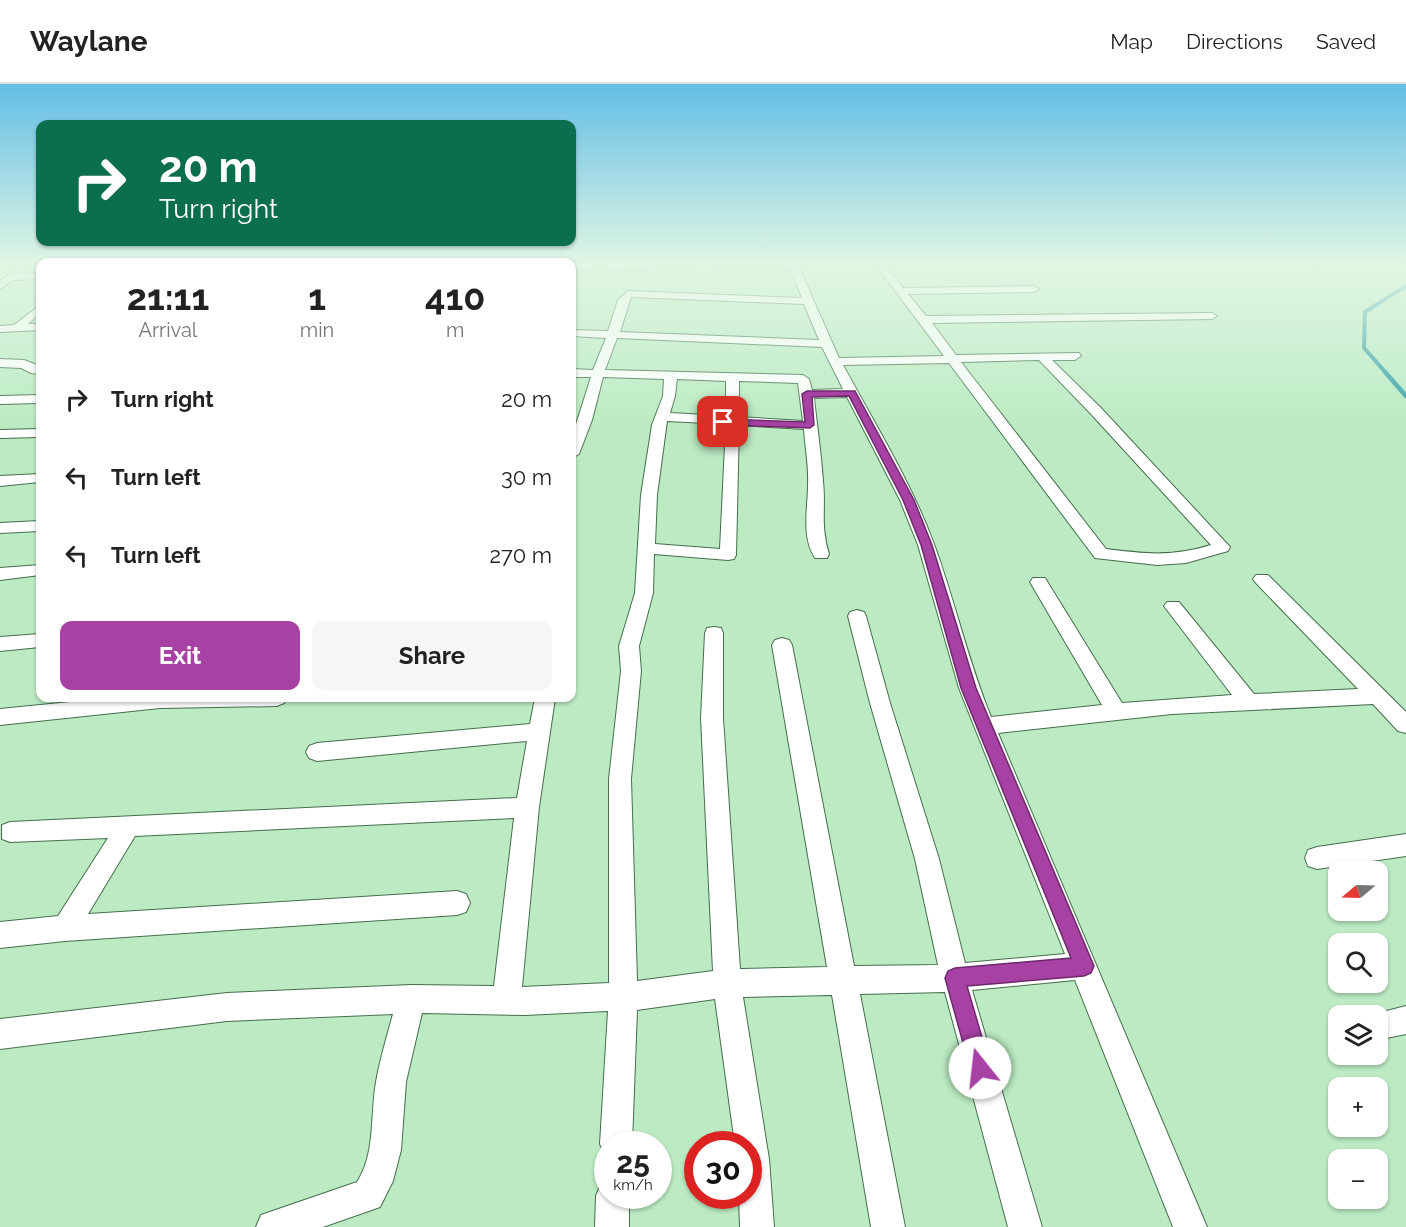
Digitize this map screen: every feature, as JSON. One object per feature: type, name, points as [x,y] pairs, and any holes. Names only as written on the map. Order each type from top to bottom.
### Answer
[{"type":"street","points":[[17,328],[28,318]]},
{"type":"street","points":[[576,444],[618,318]]},
{"type":"street","points":[[817,318],[831,353],[908,500],[926,545],[952,638],[969,688],[1190,1227]]},
{"type":"street","points":[[923,318],[1020,450],[1101,554],[1157,560],[1186,558],[1221,548],[1096,411],[1042,357]]},
{"type":"street","points":[[928,318],[967,321],[1097,318]]},
{"type":"street","points":[[0,329],[36,327]]},
{"type":"street","points":[[576,333],[831,353],[954,359],[1074,356]]},
{"type":"street","points":[[0,363],[24,364],[36,370]]},
{"type":"street","points":[[576,373],[803,379],[807,394],[816,484],[814,511],[816,537],[821,554]]},
{"type":"street","points":[[617,1131],[623,996],[620,779],[631,670],[629,646],[644,593],[649,495],[662,417],[669,396],[671,375]]},
{"type":"street","points":[[646,549],[728,555],[731,422],[734,395],[732,376]]},
{"type":"street","points":[[807,394],[852,393]]},
{"type":"street","points":[[0,400],[36,399]]},
{"type":"street","points":[[662,417],[810,425]]},
{"type":"street","points":[[0,434],[36,432]]},
{"type":"street","points":[[0,481],[36,478]]},
{"type":"street","points":[[0,528],[36,526]]},
{"type":"street","points":[[0,574],[36,570]]},
{"type":"street","points":[[1262,579],[1406,725]]},
{"type":"street","points":[[1039,582],[1116,711]]},
{"type":"street","points":[[1173,606],[1249,702]]},
{"type":"street","points":[[857,616],[880,704],[927,859],[955,978],[1025,1227]]},
{"type":"street","points":[[714,633],[712,718],[727,983],[753,1159],[757,1227]]},
{"type":"street","points":[[0,644],[36,641]]},
{"type":"street","points":[[782,645],[845,980],[888,1227]]},
{"type":"street","points":[[984,726],[1116,711],[1379,696]]},
{"type":"street","points":[[0,717],[48,705],[115,702]]},
{"type":"street","points":[[506,1001],[527,807],[544,702]]},
{"type":"street","points":[[316,752],[538,732]]},
{"type":"street","points":[[10,832],[527,807]]},
{"type":"street","points":[[65,928],[128,827]]},
{"type":"street","points":[[1317,858],[1406,845]]},
{"type":"street","points":[[0,935],[65,928],[457,903]]},
{"type":"street","points":[[0,1034],[227,1007],[411,999],[506,1001],[623,996],[727,983],[955,978],[1084,966]]},
{"type":"street","points":[[273,1227],[368,1195],[377,1181],[385,1150],[391,1082],[411,999]]},
{"type":"street","points":[[1388,1024],[1406,1020]]},
{"type":"street","points":[[612,1227],[613,1209]]},
{"type":"waterway","points":[[1365,318],[1364,348],[1387,374]]},
{"type":"waterway","points":[[1385,372],[1406,396]]},
{"type":"route","points":[[723,422],[810,425],[807,394],[852,393],[908,500],[926,545],[969,688],[1084,966],[955,978],[980,1068]]}]
